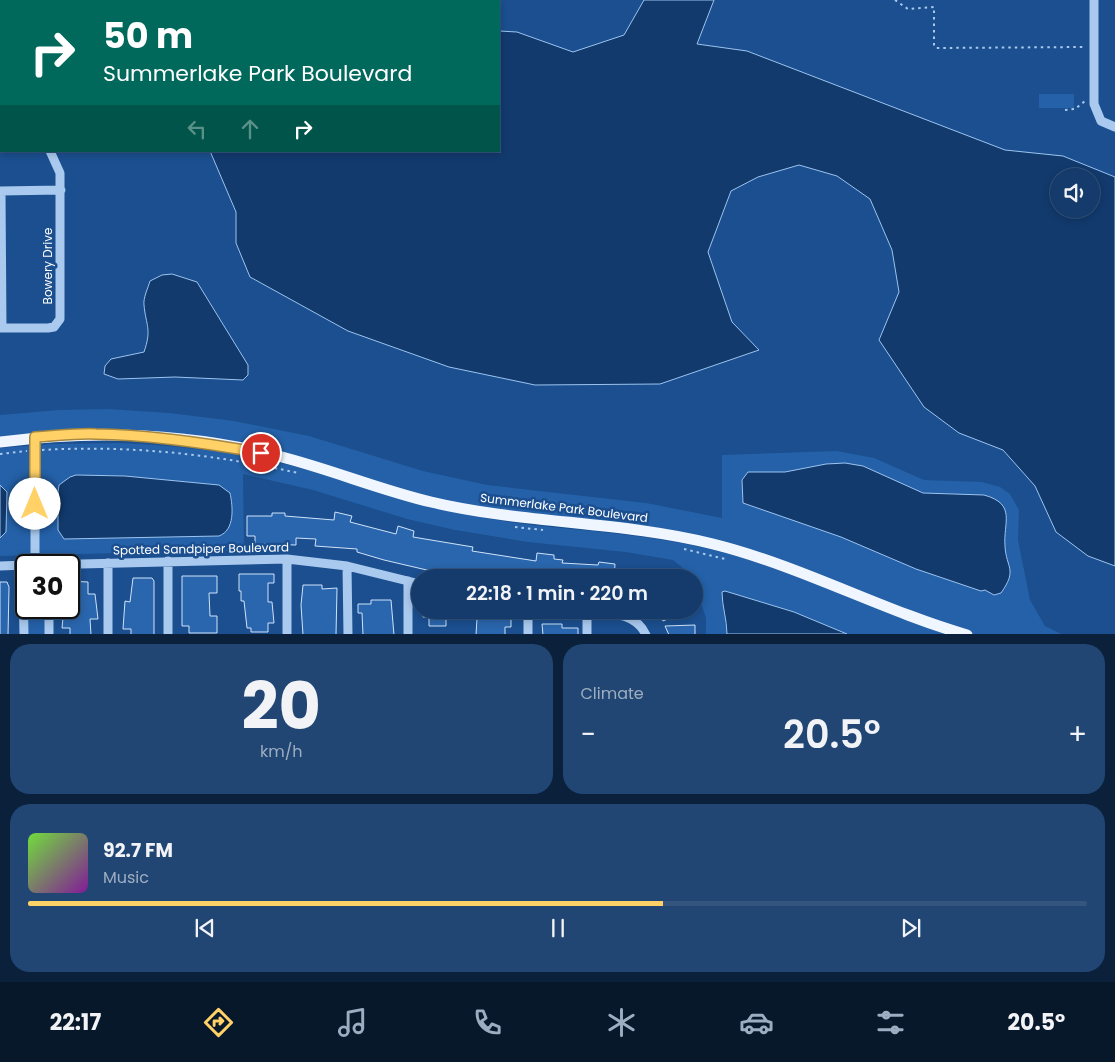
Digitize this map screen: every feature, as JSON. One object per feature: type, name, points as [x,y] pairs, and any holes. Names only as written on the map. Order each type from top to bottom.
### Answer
[{"type":"main road","name":"Summerlake Park Boulevard","points":[[0,442],[35,437],[94,434],[212,444],[277,456],[430,502],[499,516],[650,532],[713,544],[767,560],[924,622],[967,634]]},
{"type":"street","points":[[1094,0],[1094,104],[1101,121],[1115,127]]},
{"type":"street","name":"Bowery Drive","points":[[1,328],[48,328],[54,327],[60,319],[61,190],[60,173],[50,152]]},
{"type":"street","points":[[1,328],[0,190],[61,190]]},
{"type":"street","points":[[35,437],[35,554]]},
{"type":"street","points":[[287,559],[287,634]]},
{"type":"street","name":"Spotted Sandpiper Boulevard","points":[[80,564],[287,559],[347,566],[411,582]]},
{"type":"street","points":[[168,561],[168,634]]},
{"type":"street","points":[[108,563],[108,634]]},
{"type":"street","points":[[0,566],[15,565]]},
{"type":"street","points":[[347,566],[348,634]]},
{"type":"street","points":[[408,581],[408,634]]},
{"type":"street","points":[[24,619],[24,634]]},
{"type":"street","points":[[49,619],[49,634]]},
{"type":"street","points":[[528,619],[528,634]]},
{"type":"street","points":[[586,619],[587,634]]},
{"type":"street","points":[[632,619],[642,624],[646,634]]},
{"type":"path","points":[[895,0],[908,9],[934,7],[934,46],[936,48],[1084,47]]},
{"type":"path","points":[[1064,110],[1079,107],[1087,99]]},
{"type":"shaded area","points":[[644,0],[714,0],[697,44],[747,51],[1005,150],[1063,156],[1093,168],[1050,168],[1050,218],[1100,218],[1100,171],[1115,177],[1115,566],[1088,556],[1056,532],[1035,486],[1003,450],[959,433],[924,407],[879,340],[899,292],[892,250],[870,199],[837,176],[799,165],[758,177],[731,191],[708,252],[732,322],[759,350],[660,384],[535,385],[449,367],[348,331],[250,277],[236,243],[236,212],[210,152],[500,152],[500,31],[517,32],[573,52],[624,35]]},
{"type":"shaded area","points":[[1039,94],[1074,94],[1074,108],[1039,108]]},
{"type":"shaded area","points":[[172,274],[197,282],[248,365],[248,375],[243,380],[175,377],[118,379],[104,374],[105,366],[111,359],[144,352],[148,333],[144,302],[150,281],[162,275]]},
{"type":"shaded area","points":[[108,409],[170,413],[234,421],[309,436],[423,471],[487,485],[646,503],[722,518],[722,455],[837,451],[874,458],[924,480],[982,482],[1000,487],[1010,494],[1019,510],[1018,540],[1030,600],[1045,626],[1061,634],[967,634],[713,544],[499,516],[277,456],[153,437],[0,442],[0,415],[59,410]]},
{"type":"shaded area","points":[[118,443],[161,445],[247,456],[289,465],[459,513],[490,519],[679,542],[740,557],[771,567],[948,634],[706,634],[706,618],[703,610],[703,569],[684,569],[673,560],[625,552],[528,542],[455,530],[407,519],[313,490],[243,474],[244,550],[15,554],[15,556],[0,556],[0,448],[53,444]]},
{"type":"shaded area","points":[[845,463],[863,466],[923,493],[984,495],[1001,504],[1005,509],[1006,515],[1005,546],[1010,573],[1009,579],[1001,593],[994,595],[985,590],[981,591],[916,569],[841,537],[743,503],[742,480],[748,472],[785,472],[826,464]]},
{"type":"shaded area","points":[[76,475],[125,476],[219,485],[230,493],[232,518],[228,529],[219,536],[64,539],[58,530],[59,485]]},
{"type":"shaded area","points":[[0,485],[7,492],[6,532],[0,538]]},
{"type":"shaded area","points":[[725,591],[794,612],[847,634],[727,634],[722,597],[722,592]]},
{"type":"shaded area","points":[[28,619],[46,619],[46,634],[28,634]]},
{"type":"building","points":[[335,512],[352,516],[350,522],[396,534],[398,526],[414,531],[413,537],[473,547],[472,551],[536,561],[537,553],[554,555],[554,559],[563,560],[562,563],[598,565],[599,562],[615,564],[615,569],[422,569],[357,552],[357,549],[315,546],[316,539],[296,538],[296,545],[255,544],[255,536],[247,536],[247,516],[272,516],[272,513],[285,513],[285,516],[334,520]]},
{"type":"building","points":[[239,574],[274,574],[274,583],[268,583],[268,602],[272,602],[274,623],[268,623],[268,632],[251,632],[251,628],[247,628],[244,601],[241,601],[241,591],[239,591]]},
{"type":"building","points":[[182,576],[217,576],[217,593],[209,593],[210,616],[217,616],[217,633],[189,633],[189,626],[182,626]]},
{"type":"building","points":[[133,578],[152,578],[154,581],[154,634],[131,634],[131,629],[123,629],[125,601],[130,602]]},
{"type":"building","points":[[0,582],[7,582],[9,587],[8,634],[0,634]]},
{"type":"building","points":[[80,582],[88,582],[88,594],[95,594],[98,619],[90,619],[91,634],[70,634],[70,628],[62,628],[63,619],[80,619]]},
{"type":"building","points":[[303,585],[322,585],[322,589],[337,588],[336,634],[303,634],[301,605]]},
{"type":"building","points":[[371,600],[391,600],[394,634],[363,634],[362,613],[358,613],[358,604],[371,604]]},
{"type":"building","points":[[429,619],[446,619],[446,626],[429,626]]},
{"type":"building","points":[[477,619],[511,619],[511,627],[505,627],[505,634],[476,634]]},
{"type":"building","points":[[542,624],[562,624],[562,628],[578,628],[578,634],[543,634]]},
{"type":"building","points":[[695,625],[695,634],[669,634],[665,626]]},
{"type":"route","points":[[35,504],[35,437],[94,434],[153,437],[212,444],[261,453]]}]
